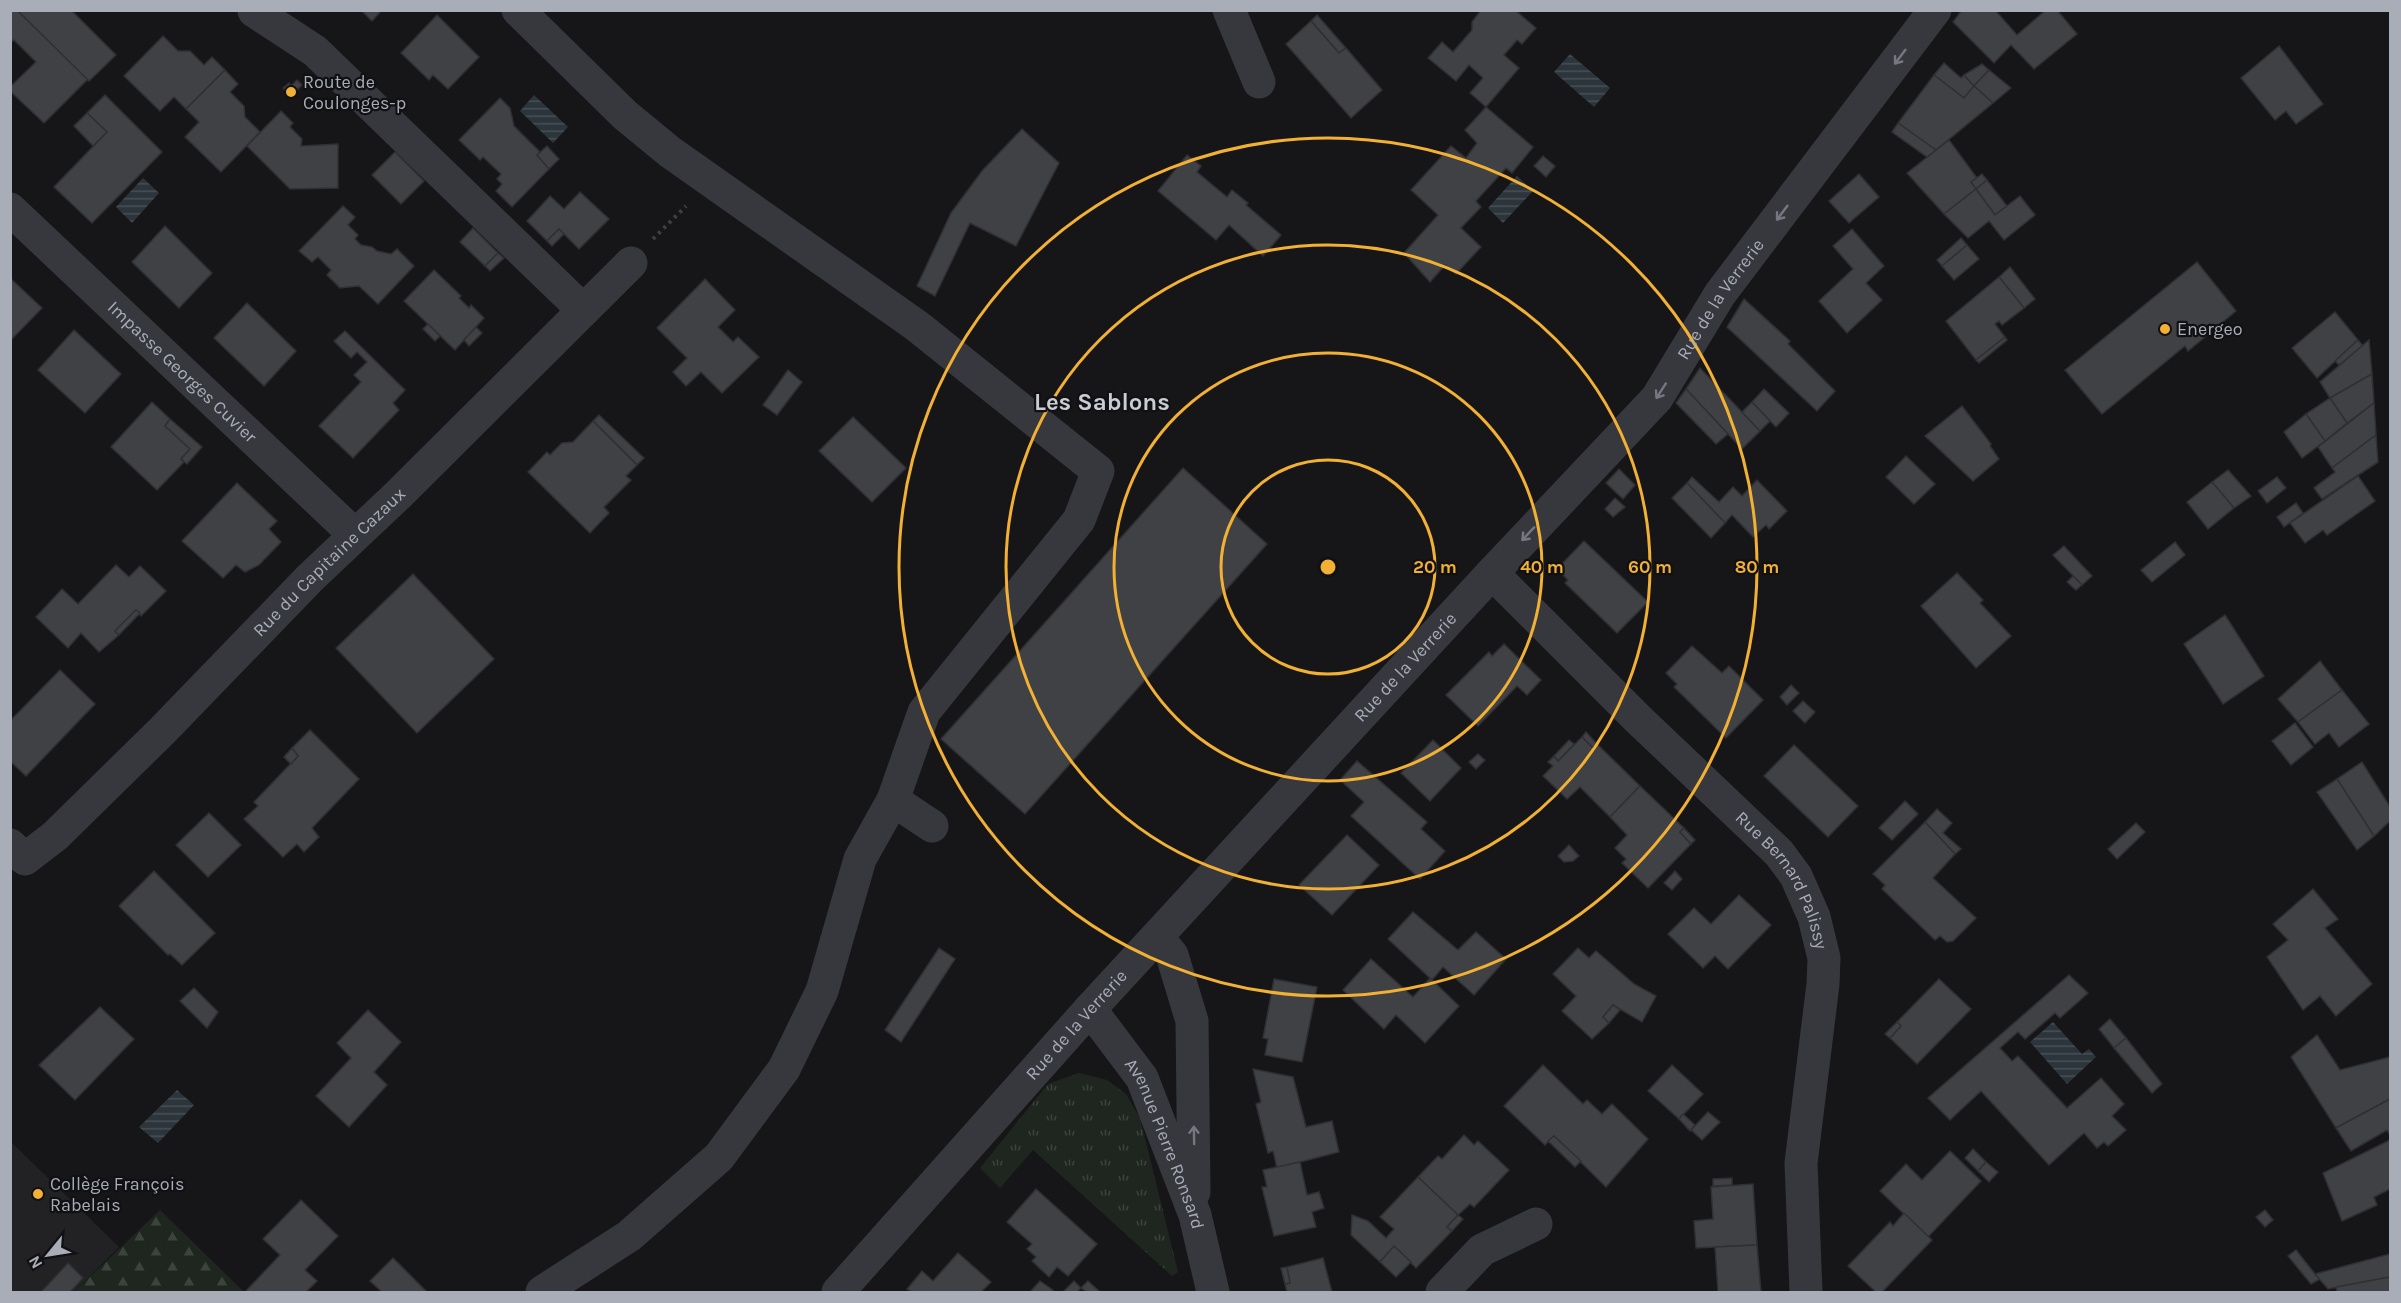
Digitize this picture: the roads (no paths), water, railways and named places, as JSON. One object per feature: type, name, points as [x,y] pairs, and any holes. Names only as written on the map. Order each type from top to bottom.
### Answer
[{"type":"street","points":[[254,10],[315,51],[582,309]]},
{"type":"street","points":[[518,10],[625,115],[705,178],[917,326],[1098,471],[1079,520],[924,712],[893,800],[860,859],[822,991],[784,1070],[719,1157],[628,1236],[542,1293]]},
{"type":"street","points":[[1228,10],[1259,82]]},
{"type":"street","name":"Rue de la Verrerie","points":[[838,1293],[1090,1009],[1492,573],[1657,398],[1720,294],[1935,10]]},
{"type":"street","name":"Impasse Georges Cuvier","points":[[10,209],[355,535]]},
{"type":"street","name":"Rue du Capitaine Cazaux","points":[[18,852],[55,836],[163,730],[302,586],[631,263]]},
{"type":"street","name":"Rue Bernard Palissy","points":[[1492,573],[1638,719],[1779,853],[1807,897],[1824,958],[1823,984],[1801,1163],[1806,1293]]},
{"type":"street","points":[[893,800],[932,826]]},
{"type":"street","points":[[1157,937],[1172,955],[1192,1021],[1195,1215]]},
{"type":"street","name":"Avenue Pierre Ronsard","points":[[1090,1009],[1142,1078],[1195,1215],[1213,1293]]},
{"type":"street","points":[[1442,1293],[1482,1250],[1536,1224]]},
{"type":"place","name":"Route de Coulonges-p","points":[[291,92]]},
{"type":"place","name":"Energeo","points":[[2165,329]]},
{"type":"place","name":"Collège François Rabelais","points":[[38,1194]]},
{"type":"district","name":"Les Sablons","points":[[1102,402]]}]
